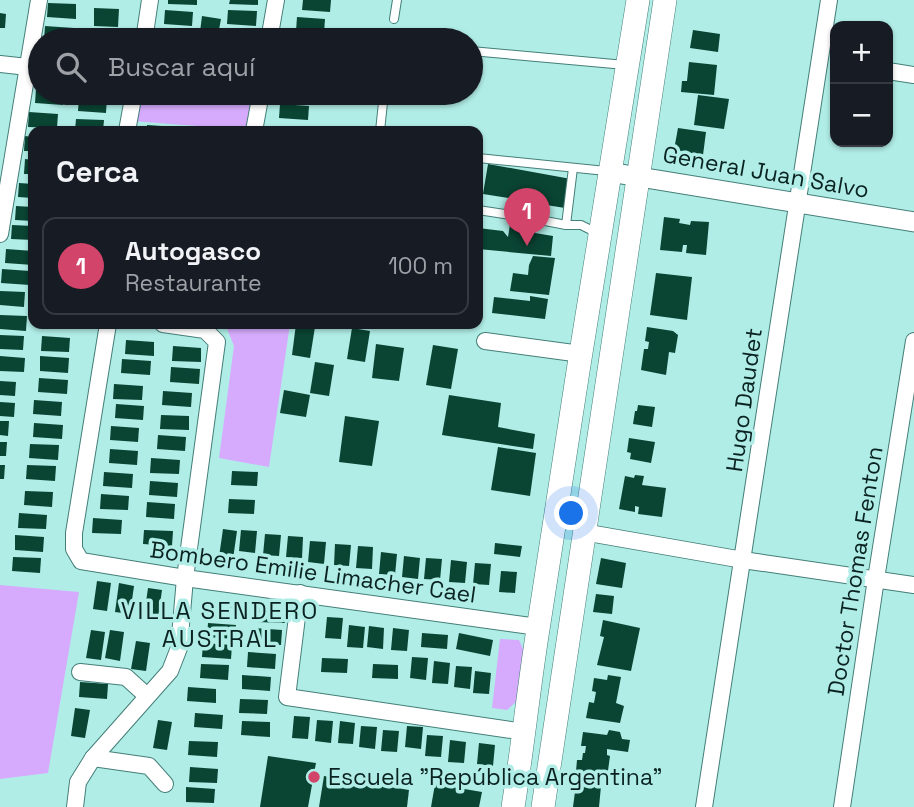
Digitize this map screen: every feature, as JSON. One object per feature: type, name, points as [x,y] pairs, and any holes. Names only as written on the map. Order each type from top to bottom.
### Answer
[{"type":"main road","points":[[513,807],[538,627],[638,0]]},
{"type":"main road","points":[[543,807],[665,0]]},
{"type":"street","points":[[34,28],[39,0]]},
{"type":"street","points":[[146,28],[150,0]]},
{"type":"street","points":[[271,28],[276,0]]},
{"type":"street","name":"Hugo Daudet","points":[[704,807],[796,203],[827,61],[829,0]]},
{"type":"street","points":[[0,64],[28,67],[4,186],[0,234]]},
{"type":"street","points":[[893,72],[914,75]]},
{"type":"street","points":[[128,126],[132,105]]},
{"type":"street","points":[[255,126],[259,105]]},
{"type":"street","name":"General Juan Salvo","points":[[609,172],[914,222]]},
{"type":"street","name":"Bombero Emilie Limacher Cael","points":[[106,329],[74,533],[74,549],[81,561],[538,627]]},
{"type":"street","points":[[75,807],[78,782],[93,758],[170,671],[179,648],[185,578],[217,342],[205,330],[198,329]]},
{"type":"street","points":[[485,341],[581,354]]},
{"type":"street","name":"Doctor Thomas Fenton","points":[[842,807],[914,341]]},
{"type":"street","points":[[583,533],[914,585]]},
{"type":"street","points":[[300,593],[286,697],[525,732]]},
{"type":"street","points":[[80,673],[126,677],[146,696]]},
{"type":"street","points":[[93,758],[149,766],[165,784]]},
{"type":"lane","points":[[394,19],[397,0]]},
{"type":"lane","points":[[483,52],[627,66]]},
{"type":"lane","points":[[381,126],[383,105]]},
{"type":"lane","points":[[483,159],[609,172]]},
{"type":"lane","points":[[566,225],[573,168]]},
{"type":"lane","points":[[483,211],[511,215]]},
{"type":"lane","points":[[540,220],[581,225],[591,230],[598,240]]},
{"type":"shaded area","points":[[135,105],[253,105],[250,126],[197,126],[132,121]]},
{"type":"shaded area","points":[[227,329],[289,329],[269,467],[219,458],[234,346]]},
{"type":"shaded area","points":[[0,585],[79,592],[48,773],[0,779]]},
{"type":"shaded area","points":[[500,639],[519,640],[524,651],[517,701],[507,710],[492,708]]},
{"type":"building","points":[[168,0],[197,0],[197,5],[168,4]]},
{"type":"building","points":[[230,0],[258,0],[258,5],[229,4]]},
{"type":"building","points":[[303,0],[331,0],[330,12],[302,10]]},
{"type":"building","points":[[48,3],[76,4],[76,19],[47,17]]},
{"type":"building","points":[[94,8],[119,9],[118,27],[94,26]]},
{"type":"building","points":[[165,10],[193,12],[192,26],[164,24]]},
{"type":"building","points":[[228,10],[257,11],[256,26],[227,24]]},
{"type":"building","points":[[0,13],[6,14],[5,28],[0,28]]},
{"type":"building","points":[[202,16],[221,19],[219,28],[200,28]]},
{"type":"building","points":[[297,17],[325,19],[324,28],[296,28]]},
{"type":"building","points":[[693,30],[720,34],[718,52],[690,48]]},
{"type":"building","points":[[689,62],[717,65],[714,95],[681,92],[682,81],[687,81]]},
{"type":"building","points":[[698,95],[729,99],[724,129],[694,125]]},
{"type":"building","points":[[78,105],[107,105],[106,113],[78,111]]},
{"type":"building","points":[[280,105],[309,106],[308,120],[279,118]]},
{"type":"building","points":[[29,112],[58,114],[57,126],[28,126]]},
{"type":"building","points":[[76,119],[104,120],[103,126],[75,126]]},
{"type":"building","points":[[678,128],[706,132],[703,155],[674,150]]},
{"type":"building","points":[[25,136],[28,136],[28,151],[24,151]]},
{"type":"building","points":[[25,159],[28,159],[28,174],[24,174]]},
{"type":"building","points":[[488,164],[571,179],[565,208],[540,204],[540,220],[535,233],[553,236],[551,256],[483,249],[483,229],[503,231],[508,237],[514,199],[483,194]]},
{"type":"building","points":[[19,183],[28,184],[28,198],[18,197]]},
{"type":"building","points":[[16,206],[28,207],[28,221],[15,220]]},
{"type":"building","points":[[664,217],[680,219],[679,223],[690,225],[691,221],[709,222],[706,255],[686,253],[687,245],[683,245],[682,252],[660,250]]},
{"type":"building","points":[[12,225],[28,226],[28,240],[11,239]]},
{"type":"building","points":[[6,249],[28,251],[28,265],[5,263]]},
{"type":"building","points":[[533,256],[555,258],[549,295],[510,291],[513,273],[528,275]]},
{"type":"building","points":[[2,269],[28,271],[28,285],[1,283]]},
{"type":"building","points":[[656,273],[692,277],[687,320],[650,315]]},
{"type":"building","points":[[0,291],[25,292],[24,307],[0,305]]},
{"type":"building","points":[[530,296],[548,299],[545,319],[492,313],[494,297],[530,301]]},
{"type":"building","points":[[0,315],[27,316],[26,331],[0,329]]},
{"type":"building","points":[[647,327],[673,331],[678,335],[675,353],[669,352],[666,375],[641,370],[644,349],[648,349],[649,342],[645,341]]},
{"type":"building","points":[[295,329],[315,329],[310,358],[292,355]]},
{"type":"building","points":[[352,329],[370,331],[365,362],[347,359]]},
{"type":"building","points":[[0,335],[24,336],[23,350],[0,349]]},
{"type":"building","points":[[42,336],[70,338],[69,352],[41,351]]},
{"type":"building","points":[[126,340],[154,342],[154,356],[125,354]]},
{"type":"building","points":[[376,344],[404,348],[399,381],[372,378]]},
{"type":"building","points":[[433,345],[458,349],[451,389],[426,385]]},
{"type":"building","points":[[173,346],[201,348],[201,362],[172,361]]},
{"type":"building","points":[[0,356],[25,358],[24,372],[0,371]]},
{"type":"building","points":[[40,356],[69,358],[68,373],[40,371]]},
{"type":"building","points":[[122,359],[151,361],[150,375],[121,373]]},
{"type":"building","points":[[315,362],[334,365],[329,396],[310,393]]},
{"type":"building","points":[[171,367],[200,369],[199,384],[170,382]]},
{"type":"building","points":[[39,378],[68,380],[67,394],[38,392]]},
{"type":"building","points":[[0,381],[16,382],[15,396],[0,395]]},
{"type":"building","points":[[114,384],[143,386],[142,400],[113,399]]},
{"type":"building","points":[[284,390],[310,395],[306,417],[280,413]]},
{"type":"building","points":[[163,391],[192,393],[191,407],[162,405]]},
{"type":"building","points":[[449,395],[501,403],[498,427],[535,434],[533,449],[442,435]]},
{"type":"building","points":[[34,400],[62,402],[61,416],[33,414]]},
{"type":"building","points":[[0,402],[15,403],[14,417],[0,416]]},
{"type":"building","points":[[116,404],[144,406],[143,420],[115,418]]},
{"type":"building","points":[[638,405],[655,407],[652,427],[633,424]]},
{"type":"building","points":[[161,415],[189,416],[189,430],[160,429]]},
{"type":"building","points":[[345,416],[379,421],[372,466],[339,462]]},
{"type":"building","points":[[0,421],[9,421],[8,436],[0,435]]},
{"type":"building","points":[[34,423],[63,425],[62,439],[33,437]]},
{"type":"building","points":[[111,426],[139,428],[138,442],[110,440]]},
{"type":"building","points":[[158,435],[186,437],[185,451],[157,449]]},
{"type":"building","points":[[629,438],[655,442],[651,463],[630,459],[631,453],[627,452]]},
{"type":"building","points":[[0,442],[7,442],[6,456],[0,456]]},
{"type":"building","points":[[30,444],[59,445],[58,460],[29,458]]},
{"type":"building","points":[[498,447],[536,453],[530,496],[491,490]]},
{"type":"building","points":[[110,449],[138,451],[137,465],[109,463]]},
{"type":"building","points":[[151,458],[180,460],[179,474],[150,473]]},
{"type":"building","points":[[0,465],[5,465],[4,479],[0,479]]},
{"type":"building","points":[[27,465],[56,466],[55,481],[26,479]]},
{"type":"building","points":[[232,471],[258,472],[257,486],[231,485]]},
{"type":"building","points":[[104,472],[133,474],[132,488],[103,486]]},
{"type":"building","points":[[635,475],[644,476],[642,485],[666,488],[662,517],[638,514],[639,507],[635,506],[635,512],[619,509],[625,476],[634,478]]},
{"type":"building","points":[[150,481],[178,483],[177,497],[149,495]]},
{"type":"building","points":[[25,491],[53,492],[52,507],[24,505]]},
{"type":"building","points":[[101,494],[129,496],[128,510],[100,509]]},
{"type":"building","points":[[229,499],[255,500],[254,514],[228,513]]},
{"type":"building","points":[[147,502],[175,504],[174,519],[146,517]]},
{"type":"building","points":[[19,513],[47,515],[46,529],[18,528]]},
{"type":"building","points":[[93,518],[122,520],[121,534],[92,533]]},
{"type":"building","points":[[223,529],[237,531],[233,559],[219,557]]},
{"type":"building","points":[[144,530],[173,531],[172,546],[143,544]]},
{"type":"building","points":[[241,530],[257,531],[255,553],[239,551]]},
{"type":"building","points":[[265,534],[281,535],[279,556],[263,555]]},
{"type":"building","points":[[15,535],[44,537],[43,552],[15,550]]},
{"type":"building","points":[[288,536],[303,537],[302,558],[286,557]]},
{"type":"building","points":[[310,541],[326,542],[324,564],[308,562]]},
{"type":"building","points":[[495,543],[522,546],[520,557],[494,554]]},
{"type":"building","points":[[335,544],[351,545],[349,566],[334,565]]},
{"type":"building","points":[[358,546],[373,547],[372,569],[356,568]]},
{"type":"building","points":[[381,552],[397,554],[395,575],[379,574]]},
{"type":"building","points":[[404,556],[420,558],[418,579],[402,577]]},
{"type":"building","points":[[13,557],[41,558],[40,573],[12,571]]},
{"type":"building","points":[[426,558],[442,559],[440,580],[424,579]]},
{"type":"building","points":[[601,558],[626,563],[622,588],[596,584]]},
{"type":"building","points":[[451,560],[467,562],[465,583],[449,582]]},
{"type":"building","points":[[475,563],[491,564],[489,585],[473,584]]},
{"type":"building","points":[[501,571],[517,572],[515,593],[499,592]]},
{"type":"building","points":[[97,581],[111,583],[107,611],[93,609]]},
{"type":"building","points":[[119,583],[134,586],[130,614],[115,612]]},
{"type":"building","points":[[148,588],[162,590],[158,618],[144,616]]},
{"type":"building","points":[[596,594],[614,596],[612,614],[593,612]]},
{"type":"building","points":[[211,602],[239,604],[238,618],[210,616]]},
{"type":"building","points":[[258,607],[286,609],[285,623],[257,622]]},
{"type":"building","points":[[327,617],[343,618],[341,639],[325,638]]},
{"type":"building","points":[[603,620],[640,628],[631,671],[597,665],[604,637],[600,636]]},
{"type":"building","points":[[208,623],[236,625],[235,639],[207,637]]},
{"type":"building","points":[[349,625],[365,627],[363,648],[347,647]]},
{"type":"building","points":[[369,626],[384,628],[383,649],[367,647]]},
{"type":"building","points":[[253,628],[282,630],[281,645],[252,643]]},
{"type":"building","points":[[393,628],[409,630],[407,651],[391,650]]},
{"type":"building","points":[[91,630],[105,632],[101,660],[86,658]]},
{"type":"building","points":[[110,630],[124,632],[120,661],[105,658]]},
{"type":"building","points":[[422,633],[448,635],[447,649],[421,647]]},
{"type":"building","points":[[459,633],[493,640],[490,656],[456,649]]},
{"type":"building","points":[[136,641],[150,643],[146,671],[131,669]]},
{"type":"building","points":[[203,643],[232,645],[231,659],[202,657]]},
{"type":"building","points":[[248,652],[276,654],[275,669],[247,667]]},
{"type":"building","points":[[412,657],[428,658],[426,680],[410,678]]},
{"type":"building","points":[[322,658],[348,659],[347,673],[321,672]]},
{"type":"building","points":[[434,661],[450,663],[448,684],[432,683]]},
{"type":"building","points":[[201,664],[229,665],[228,680],[200,678]]},
{"type":"building","points":[[373,664],[398,665],[398,679],[372,678]]},
{"type":"building","points":[[456,666],[472,667],[470,689],[454,687]]},
{"type":"building","points":[[475,671],[491,673],[489,694],[473,693]]},
{"type":"building","points":[[242,675],[271,677],[270,691],[242,689]]},
{"type":"building","points":[[608,675],[621,677],[616,703],[624,706],[620,723],[586,718],[589,702],[594,703],[594,678],[607,680]]},
{"type":"building","points":[[80,682],[108,684],[107,699],[79,697]]},
{"type":"building","points":[[188,687],[216,689],[216,703],[187,701]]},
{"type":"building","points":[[240,699],[268,700],[267,714],[239,713]]},
{"type":"building","points":[[75,708],[90,710],[85,738],[71,736]]},
{"type":"building","points":[[195,713],[223,715],[222,729],[194,727]]},
{"type":"building","points":[[294,716],[310,717],[308,739],[292,738]]},
{"type":"building","points":[[158,720],[172,722],[167,750],[153,748]]},
{"type":"building","points":[[317,720],[333,721],[331,743],[315,741]]},
{"type":"building","points":[[242,721],[270,722],[270,737],[241,735]]},
{"type":"building","points":[[340,721],[355,723],[353,744],[338,743]]},
{"type":"building","points":[[361,726],[377,727],[375,749],[359,747]]},
{"type":"building","points":[[407,726],[423,727],[421,749],[405,747]]},
{"type":"building","points":[[383,730],[399,731],[397,752],[381,751]]},
{"type":"building","points":[[609,730],[620,732],[622,739],[630,740],[628,752],[607,749],[607,755],[610,756],[607,778],[579,774],[579,771],[576,771],[577,760],[582,760],[586,746],[581,746],[583,732],[607,735]]},
{"type":"building","points":[[427,735],[443,736],[441,757],[425,756]]},
{"type":"building","points":[[450,740],[466,742],[464,763],[448,762]]},
{"type":"building","points":[[189,741],[218,742],[217,757],[188,755]]},
{"type":"building","points":[[479,743],[495,745],[493,766],[477,764]]},
{"type":"building","points":[[268,756],[316,763],[308,807],[260,807]]},
{"type":"building","points":[[190,767],[218,769],[217,783],[189,782]]},
{"type":"building","points":[[324,776],[409,790],[407,807],[319,807]]},
{"type":"building","points":[[435,784],[482,792],[479,807],[431,807]]},
{"type":"building","points":[[576,784],[601,786],[599,807],[573,807]]},
{"type":"building","points":[[186,787],[215,789],[214,803],[186,802]]},
{"type":"place","name":"Autogasco","points":[[527,246]]},
{"type":"place","name":"Escuela \"República Argentina\"","points":[[314,777]]},
{"type":"district","name":"VILLA SENDERO AUSTRAL","points":[[220,625]]}]
